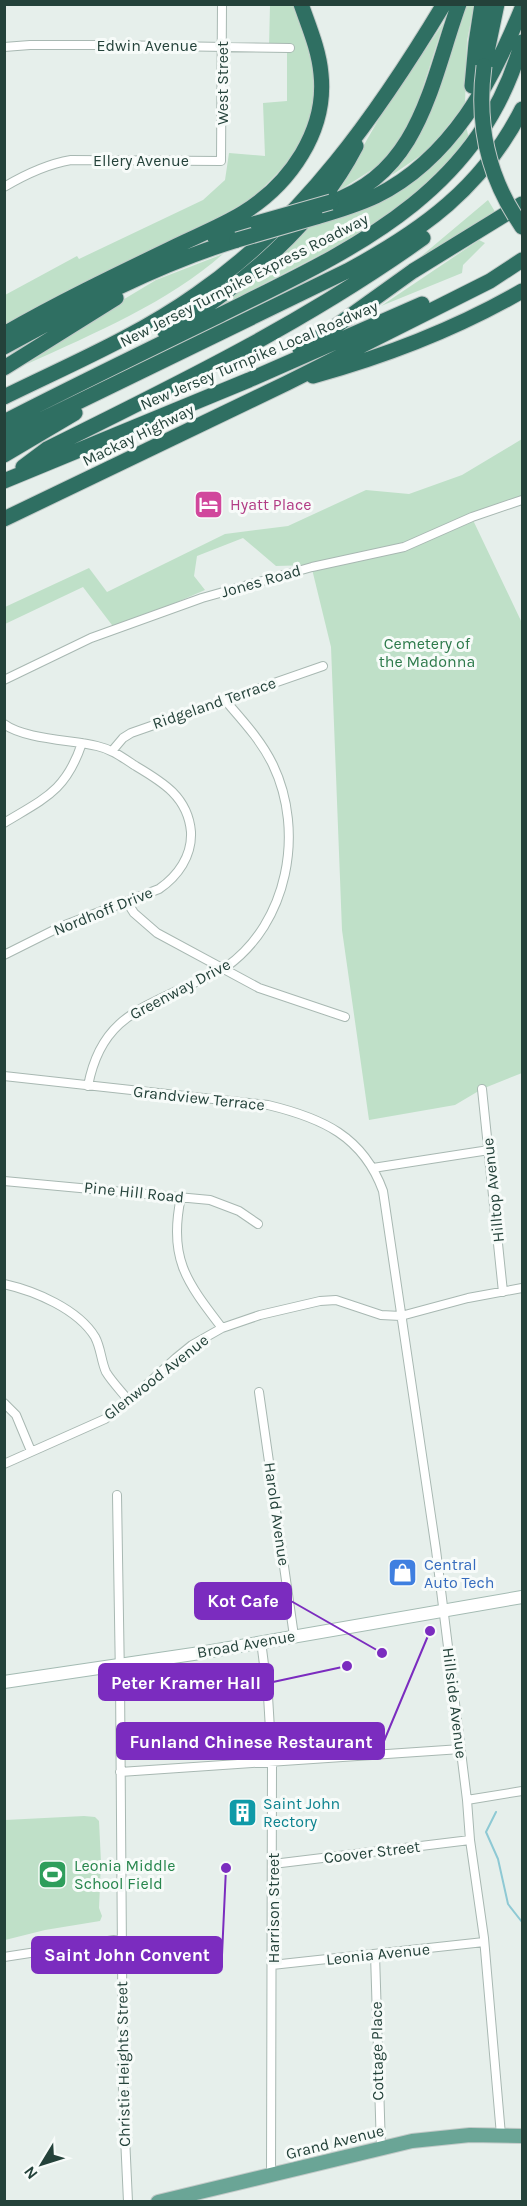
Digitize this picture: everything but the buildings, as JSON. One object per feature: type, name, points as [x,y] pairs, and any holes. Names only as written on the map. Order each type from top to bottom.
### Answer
[{"type":"highway","points":[[4,347],[126,283],[149,266],[248,210],[280,182],[301,156],[318,121],[322,82],[319,58],[301,4]]},
{"type":"highway","points":[[209,285],[332,151],[396,63],[432,4]]},
{"type":"highway","points":[[4,398],[143,327],[209,285],[248,255],[287,216],[372,114],[444,4]]},
{"type":"highway","points":[[4,334],[149,266],[257,223],[350,195],[373,182],[393,163],[404,147],[428,99],[459,4]]},
{"type":"highway","points":[[482,4],[473,66],[474,119],[482,159],[489,175],[522,227]]},
{"type":"highway","points":[[497,4],[484,66],[481,100],[483,133],[490,164],[503,194]]},
{"type":"highway","points":[[4,368],[66,330],[149,266],[350,207],[378,195],[405,178],[435,152],[461,122],[482,92],[501,58],[522,8]]},
{"type":"highway","name":"New Jersey Turnpike Express Roadway","points":[[4,422],[327,261],[370,237],[411,208],[441,181],[474,141],[504,90],[522,42]]},
{"type":"highway","points":[[4,480],[47,449],[233,356],[338,295],[424,237],[491,159],[522,109]]},
{"type":"highway","points":[[98,375],[210,303],[277,248],[308,216],[346,166],[372,114]]},
{"type":"highway","points":[[4,438],[381,253],[430,220],[460,194]]},
{"type":"highway","points":[[171,413],[201,393],[307,346],[420,267],[522,204]]},
{"type":"highway","name":"New Jersey Turnpike Local Roadway","points":[[4,480],[171,413],[311,353],[456,288],[494,269],[522,251]]},
{"type":"highway","points":[[287,383],[490,281],[522,260]]},
{"type":"highway","points":[[287,383],[346,367],[432,336],[474,318],[522,291]]},
{"type":"highway","points":[[4,455],[103,397],[130,377]]},
{"type":"highway","name":"Mackay Highway","points":[[4,519],[287,383]]},
{"type":"main road","name":"Grand Avenue","points":[[158,2202],[381,2148],[440,2137],[522,2136]]},
{"type":"street","name":"West Street","points":[[221,161],[222,4]]},
{"type":"street","name":"Edwin Avenue","points":[[4,47],[30,45],[290,48]]},
{"type":"street","name":"Ellery Avenue","points":[[4,187],[37,169],[71,160],[221,161]]},
{"type":"street","name":"Jones Road","points":[[4,681],[92,638],[202,598],[312,567],[404,547],[522,500]]},
{"type":"street","name":"Ridgeland Terrace","points":[[112,751],[123,738],[131,733],[323,666]]},
{"type":"street","name":"Greenway Drive","points":[[88,1086],[100,1047],[116,1027],[146,1005],[224,969],[245,951],[257,936],[276,904],[286,871],[289,833],[285,799],[273,766],[255,736],[224,699]]},
{"type":"street","name":"Nordhoff Drive","points":[[4,723],[14,731],[26,735],[82,743],[112,751],[163,782],[176,794],[187,813],[191,834],[187,856],[176,875],[159,889],[60,927],[4,955]]},
{"type":"street","points":[[4,823],[59,787],[73,767],[82,743]]},
{"type":"street","points":[[127,902],[134,913],[157,933],[224,969],[273,994],[345,1017]]},
{"type":"street","name":"Grandview Terrace","points":[[4,1076],[268,1106],[292,1111],[344,1136],[361,1151],[374,1168]]},
{"type":"street","name":"Hilltop Avenue","points":[[482,1089],[503,1292]]},
{"type":"street","points":[[374,1168],[489,1150]]},
{"type":"street","name":"Hillside Avenue","points":[[374,1168],[383,1191],[443,1610],[484,1942],[501,2135]]},
{"type":"street","name":"Pine Hill Road","points":[[4,1181],[210,1200],[239,1210],[258,1224]]},
{"type":"street","points":[[181,1197],[175,1231],[182,1264],[193,1288],[222,1328]]},
{"type":"street","points":[[4,1284],[38,1294],[56,1304],[88,1328],[99,1345],[107,1374],[129,1401]]},
{"type":"street","name":"Glenwood Avenue","points":[[4,1464],[89,1427],[129,1401],[192,1346],[222,1328],[260,1315],[320,1300],[336,1300],[381,1315],[401,1316],[522,1288]]},
{"type":"street","name":"Harold Avenue","points":[[258,1392],[294,1636]]},
{"type":"street","points":[[4,1403],[16,1415],[31,1451]]},
{"type":"street","name":"Christie Heights Street","points":[[117,1495],[123,2093],[128,2202]]},
{"type":"street","name":"Broad Avenue","points":[[4,1682],[120,1665],[522,1597]]},
{"type":"street","name":"Harrison Street","points":[[261,1641],[268,1696],[272,1763],[271,2175]]},
{"type":"street","points":[[120,1772],[461,1749]]},
{"type":"street","points":[[467,1800],[522,1791]]},
{"type":"street","name":"Coover Street","points":[[273,1863],[470,1840]]},
{"type":"street","points":[[4,1957],[121,1939]]},
{"type":"street","name":"Leonia Avenue","points":[[272,1965],[484,1942]]},
{"type":"street","name":"Cottage Place","points":[[375,1954],[381,2148]]},
{"type":"green space","points":[[270,5],[296,5],[313,56],[317,104],[295,155],[252,199],[5,326],[5,295],[77,256],[79,259],[203,200],[225,180],[229,153],[265,156],[263,103],[287,101],[287,49],[269,47]]},
{"type":"green space","points":[[466,5],[474,5],[467,41],[465,104],[430,149],[392,175],[425,120]]},
{"type":"green space","points":[[444,22],[412,121],[384,162],[337,192],[380,117]]},
{"type":"green space","points":[[466,126],[469,139],[417,196],[368,230],[206,314],[300,229],[378,204],[429,167]]},
{"type":"green space","points":[[488,200],[497,215],[400,274]]},
{"type":"green space","points":[[479,240],[485,243],[463,265],[462,273],[381,306]]},
{"type":"green space","points":[[223,254],[178,288],[130,316],[27,364],[106,310],[156,280]]},
{"type":"green space","name":"Cemetery of the Madonna","points":[[522,439],[522,500],[472,518],[522,623],[522,1073],[482,1089],[455,1105],[369,1120],[342,930],[331,647],[311,565],[276,566],[243,538],[197,556],[194,576],[205,590],[115,629],[83,587],[5,624],[5,607],[89,568],[107,592],[225,534],[288,526],[366,490],[409,494],[462,475]]},
{"type":"green space","name":"Leonia Middle School Field","points":[[95,1817],[99,1821],[101,1862],[99,1908],[102,1916],[100,1921],[45,1930],[5,1940],[5,1820]]},
{"type":"waterway","points":[[496,1812],[486,1832],[498,1859],[508,1904],[522,1922]]},
{"type":"place","name":"Hyatt Place","points":[[209,504]]},
{"type":"place","name":"Central Auto Tech","points":[[403,1573]]},
{"type":"place","name":"Funland Chinese Restaurant","points":[[430,1631]]},
{"type":"place","name":"Kot Cafe","points":[[382,1653]]},
{"type":"place","name":"Peter Kramer Hall","points":[[347,1666]]},
{"type":"place","name":"Saint John Rectory","points":[[242,1812]]},
{"type":"place","name":"Saint John Convent","points":[[226,1868]]},
{"type":"place","name":"Leonia Middle School Field","points":[[53,1874]]}]
